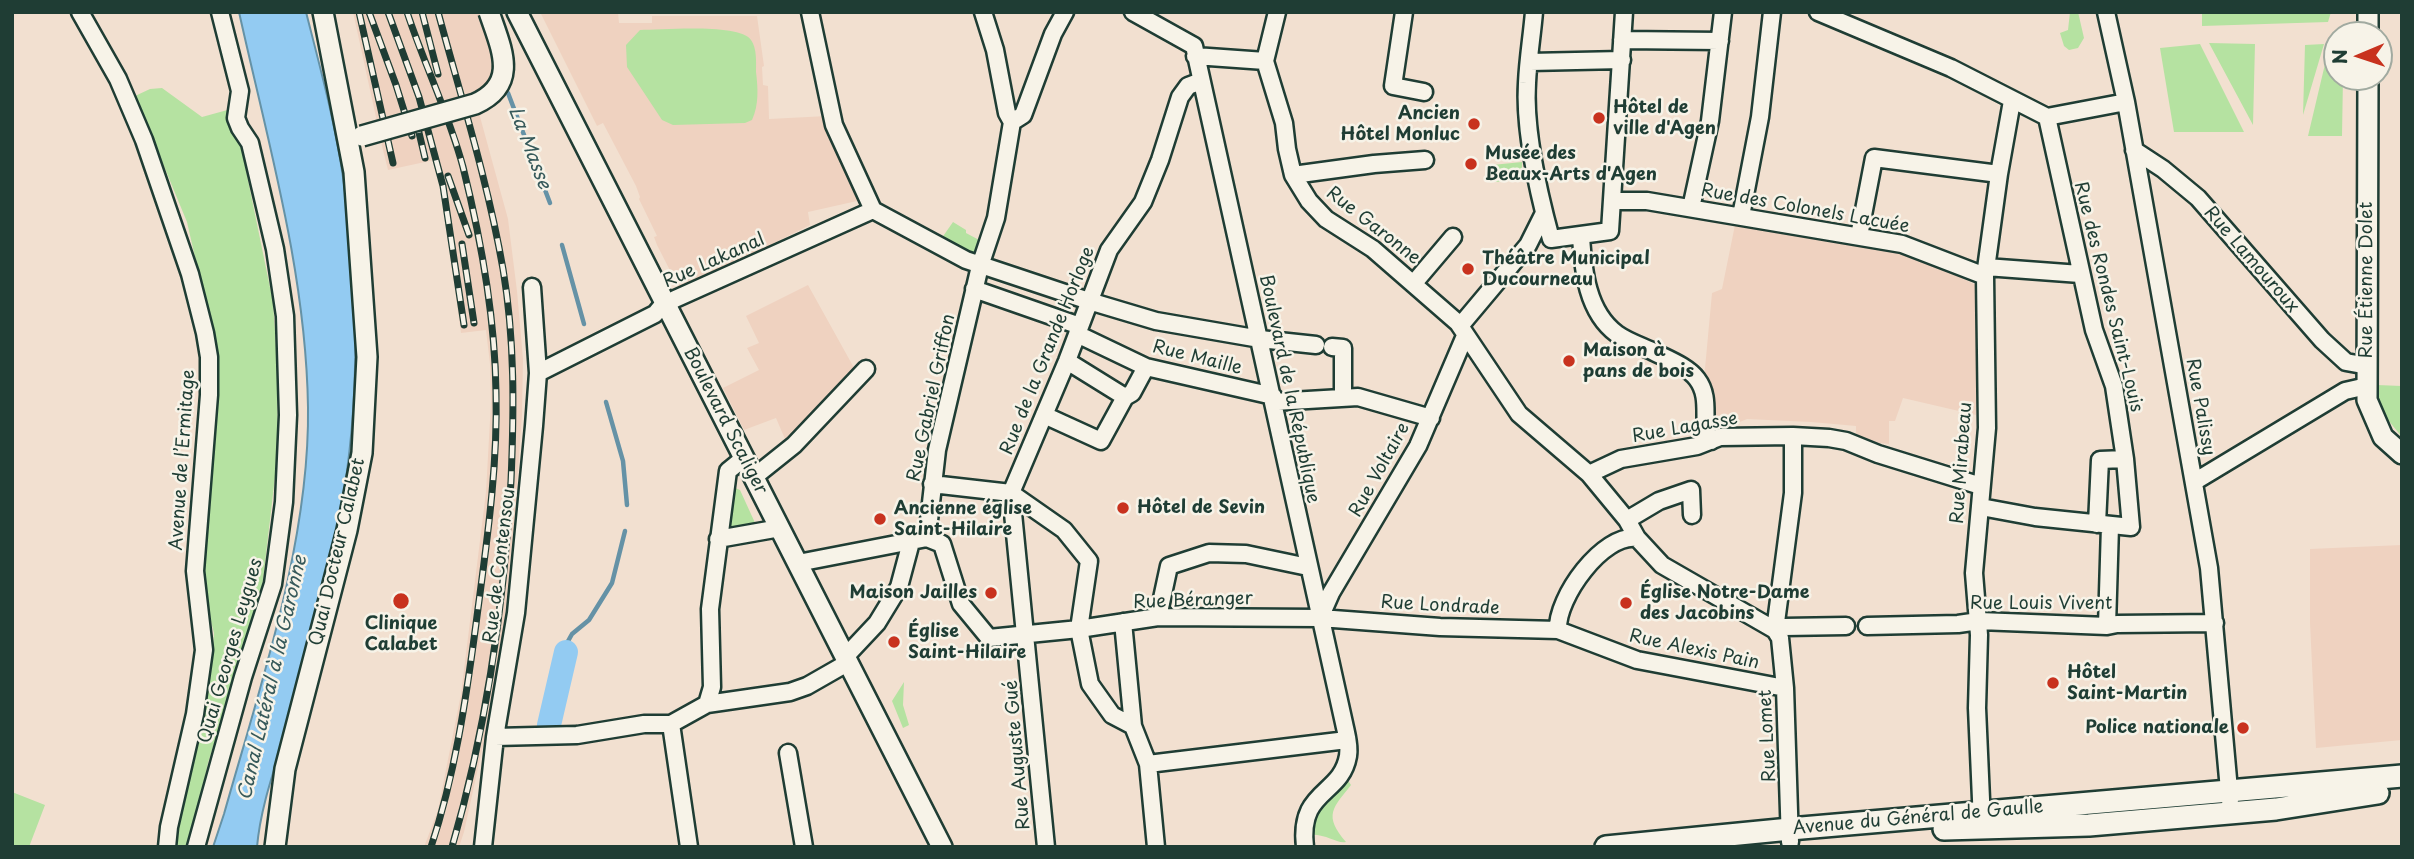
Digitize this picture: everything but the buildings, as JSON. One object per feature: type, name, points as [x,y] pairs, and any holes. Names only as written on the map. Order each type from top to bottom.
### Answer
[{"type":"main road","points":[[2230,802],[2402,776]]},
{"type":"main road","points":[[2230,802],[2276,810],[2357,795],[2402,790]]},
{"type":"main road","name":"Avenue du Général de Gaulle","points":[[1606,847],[1728,843],[1790,835],[2230,802]]},
{"type":"street","name":"Avenue de l’Ermitage","points":[[80,12],[118,79],[144,140],[190,274],[209,357],[209,395],[195,571],[204,638],[203,661],[195,714],[169,827],[167,847]]},
{"type":"street","name":"Quai Georges Leygues","points":[[197,847],[243,677],[273,584],[284,502],[288,415],[285,316],[275,249],[250,143],[236,118],[240,91],[220,12]]},
{"type":"street","points":[[356,137],[475,104],[495,91],[501,82],[505,62],[489,12]]},
{"type":"street","name":"Boulevard Scaliger","points":[[517,12],[937,841]]},
{"type":"street","points":[[810,12],[834,125],[873,210],[937,246],[980,265],[1156,321],[1259,339],[1343,348],[1343,398]]},
{"type":"street","points":[[983,12],[995,50],[1007,113],[1012,122],[1023,115],[1053,34],[1065,12]]},
{"type":"street","points":[[1133,12],[1194,51],[1265,61],[1277,12]]},
{"type":"street","points":[[1404,12],[1393,86],[1424,92]]},
{"type":"street","points":[[1534,12],[1527,83],[1528,114],[1544,213],[1551,239]]},
{"type":"street","points":[[1528,245],[1610,231],[1624,12]]},
{"type":"street","points":[[1690,208],[1710,121],[1723,12]]},
{"type":"street","points":[[1741,216],[1760,117],[1772,12]]},
{"type":"street","points":[[1818,12],[1951,68],[2047,117],[2126,102]]},
{"type":"street","name":"Rue Palissy","points":[[2106,12],[2126,102],[2209,568],[2230,802]]},
{"type":"street","points":[[324,16],[338,54],[356,137]]},
{"type":"street","points":[[324,16],[338,92],[345,96],[356,137]]},
{"type":"street","points":[[1622,40],[1720,41]]},
{"type":"street","name":"Boulevard de la République","points":[[1194,51],[1347,740]]},
{"type":"street","points":[[1530,62],[1622,60]]},
{"type":"street","name":"Rue Garonne","points":[[1265,61],[1284,123],[1293,176],[1309,201],[1326,219],[1373,249],[1415,283],[1463,331],[1519,414],[1588,474],[1627,520],[1637,538],[1669,569],[1775,630]]},
{"type":"street","name":"Rue de la Grande Horloge","points":[[1011,493],[1067,361],[1109,250],[1143,202],[1180,97],[1188,86],[1200,81]]},
{"type":"street","name":"Rue Étienne Dolet","points":[[2368,91],[2368,377]]},
{"type":"street","name":"Rue Mirabeau","points":[[1982,820],[1977,708],[1979,621],[1974,573],[1987,428],[1986,272],[2012,101]]},
{"type":"street","name":"Rue des Rondes Saint-Louis","points":[[2047,117],[2080,274],[2094,330],[2114,386],[2125,459],[2131,527],[2103,525]]},
{"type":"street","name":"Rue Gabriel Griffon","points":[[707,704],[790,692],[807,686],[847,659],[877,623],[899,587],[919,540],[974,289],[996,218],[1012,122]]},
{"type":"street","name":"Quai Docteur Calabet","points":[[276,841],[287,762],[347,530],[362,453],[369,314],[356,137]]},
{"type":"street","name":"Rue Lamouroux","points":[[2134,150],[2163,169],[2198,198],[2322,340],[2346,362],[2368,377]]},
{"type":"street","points":[[1859,236],[1874,158],[1999,174]]},
{"type":"street","points":[[1293,176],[1374,164],[1425,160]]},
{"type":"street","name":"Rue des Colonels Lacuée","points":[[1613,201],[1647,201],[1902,244],[1986,272],[2080,274]]},
{"type":"street","name":"Rue Lakanal","points":[[538,373],[655,314],[665,304],[873,210]]},
{"type":"street","name":"Rue Voltaire","points":[[1320,618],[1331,593],[1418,446],[1463,331],[1528,245],[1544,213]]},
{"type":"street","points":[[1581,236],[1589,295],[1618,335],[1675,362],[1696,377],[1706,394],[1707,433],[1711,441]]},
{"type":"street","points":[[1415,283],[1453,237]]},
{"type":"street","name":"Rue de Contensou","points":[[483,847],[495,737],[516,613],[538,373],[532,287]]},
{"type":"street","name":"Rue Maille","points":[[974,289],[1078,330],[1146,367],[1273,399],[1358,397],[1431,418]]},
{"type":"street","points":[[1067,361],[1125,397]]},
{"type":"street","points":[[1044,415],[1101,441],[1125,397],[1132,393],[1146,367]]},
{"type":"street","points":[[754,477],[794,445],[866,369]]},
{"type":"street","points":[[2368,377],[2367,400],[2371,414],[2383,437],[2402,454]]},
{"type":"street","points":[[2194,482],[2368,377]]},
{"type":"street","points":[[1793,436],[1793,493],[1775,630],[1784,627],[1846,626]]},
{"type":"street","name":"Rue Lagasse","points":[[1588,474],[1621,459],[1697,446],[1724,437],[1793,436],[1846,441],[1878,454],[1981,485]]},
{"type":"street","points":[[495,737],[577,735],[644,724],[671,724],[707,704],[712,687],[710,609],[728,471],[744,458]]},
{"type":"street","points":[[2107,626],[2099,460],[2125,459]]},
{"type":"street","points":[[932,484],[1011,493],[1064,530],[1089,561],[1079,629],[1090,684],[1112,715],[1133,726]]},
{"type":"street","points":[[1627,520],[1659,501],[1691,490],[1692,515]]},
{"type":"street","name":"Rue Auguste Gué","points":[[1011,493],[1046,847]]},
{"type":"street","points":[[1981,507],[2103,525]]},
{"type":"street","points":[[718,539],[780,528]]},
{"type":"street","points":[[1558,631],[1558,619],[1564,599],[1576,579],[1611,546],[1624,538],[1637,538]]},
{"type":"street","points":[[798,564],[919,540]]},
{"type":"street","name":"Rue Béranger","points":[[919,540],[942,544],[961,604],[989,638],[1027,636],[1158,617],[1320,618]]},
{"type":"street","points":[[1158,617],[1169,566],[1209,553],[1245,554],[1308,567]]},
{"type":"street","name":"Rue Londrade","points":[[1320,618],[1558,631]]},
{"type":"street","name":"Rue Louis Vivent","points":[[1867,626],[1979,621],[2107,626],[2215,623]]},
{"type":"street","points":[[1124,622],[1133,726],[1148,764],[1156,847]]},
{"type":"street","name":"Rue Lomet","points":[[1775,630],[1780,638],[1785,688],[1790,835]]},
{"type":"street","name":"Rue Alexis Pain","points":[[1558,631],[1637,660],[1785,688]]},
{"type":"street","points":[[671,724],[689,847]]},
{"type":"street","points":[[1148,764],[1347,740],[1347,759],[1341,773],[1308,811],[1304,847]]},
{"type":"street","points":[[788,753],[804,847]]},
{"type":"shaded area","points":[[353,12],[482,12],[498,58],[497,78],[480,94],[377,122]]},
{"type":"shaded area","points":[[540,12],[618,12],[619,23],[652,23],[652,16],[757,16],[764,66],[763,85],[768,86],[769,119],[827,116],[859,198],[857,201],[808,212],[810,225],[680,290],[657,245],[654,237],[657,236],[639,199],[636,186],[603,123],[597,126]]},
{"type":"shaded area","points":[[479,113],[508,219],[517,291],[523,359],[515,511],[503,635],[487,727],[464,832],[459,847],[424,847],[438,810],[461,694],[486,492],[491,402],[490,364],[486,330],[461,333],[441,188],[434,160],[388,170],[380,138]]},
{"type":"shaded area","points":[[1736,220],[1909,253],[1978,286],[1976,415],[1903,398],[1895,421],[1889,421],[1889,444],[1856,440],[1856,426],[1811,422],[1747,419],[1713,433],[1715,393],[1704,379],[1712,293],[1722,289]]},
{"type":"shaded area","points":[[808,285],[858,375],[788,446],[776,418],[744,430],[723,388],[759,370],[747,348],[759,343],[746,316]]},
{"type":"shaded area","points":[[2402,545],[2402,740],[2316,748],[2310,623],[2310,549]]},
{"type":"green space","points":[[2070,12],[2078,12],[2084,38],[2078,48],[2069,50],[2064,46],[2060,33],[2068,30]]},
{"type":"green space","points":[[2202,12],[2331,12],[2328,21],[2323,22],[2202,26]]},
{"type":"green space","points":[[717,29],[732,31],[751,40],[755,51],[757,90],[752,120],[745,123],[673,125],[662,120],[627,67],[626,45],[640,30]]},
{"type":"green space","points":[[2209,43],[2255,44],[2253,125]]},
{"type":"green space","points":[[2200,44],[2244,132],[2174,132],[2160,48]]},
{"type":"green space","points":[[2323,44],[2323,47],[2303,115],[2305,45]]},
{"type":"green space","points":[[2323,73],[2323,91],[2343,91],[2342,136],[2308,136]]},
{"type":"green space","points":[[162,88],[202,117],[231,109],[273,302],[277,361],[278,451],[262,589],[208,763],[189,847],[173,847],[174,829],[211,674],[214,633],[206,603],[202,560],[214,438],[216,369],[215,345],[187,222],[135,96],[150,89]]},
{"type":"green space","points":[[1522,162],[1522,180],[1495,182],[1492,165]]},
{"type":"green space","points":[[953,222],[981,241],[976,258],[939,242]]},
{"type":"green space","points":[[2377,385],[2402,386],[2402,437],[2375,404]]},
{"type":"green space","points":[[733,487],[740,490],[756,525],[727,533]]},
{"type":"green space","points":[[904,682],[903,705],[909,725],[903,728],[892,701]]},
{"type":"green space","points":[[1345,776],[1351,785],[1335,806],[1333,818],[1346,842],[1308,835],[1311,816]]},
{"type":"green space","points":[[12,792],[45,805],[29,847],[12,847]]},
{"type":"water","name":"Canal Latéral à la Garonne","points":[[239,12],[306,12],[331,115],[349,222],[355,311],[354,401],[336,535],[321,602],[266,796],[257,847],[213,847],[253,715],[292,561],[301,509],[308,407],[306,357],[293,258]]},
{"type":"waterway","name":"La Masse","points":[[508,93],[550,203]]},
{"type":"waterway","name":"La Masse","points":[[562,245],[584,324]]},
{"type":"waterway","name":"La Masse","points":[[606,402],[623,461],[627,505]]},
{"type":"waterway","name":"La Masse","points":[[566,652],[572,634],[589,620],[612,583],[625,531]]},
{"type":"waterway","name":"La Masse","points":[[549,725],[566,652]]},
{"type":"railway","points":[[359,12],[393,163]]},
{"type":"railway","points":[[369,12],[412,136]]},
{"type":"railway","points":[[388,12],[419,97],[443,186],[464,325]]},
{"type":"railway","points":[[407,12],[451,128],[470,194],[490,307],[496,392],[493,479],[464,709],[453,765],[431,847]]},
{"type":"railway","points":[[422,12],[438,74]]},
{"type":"railway","points":[[438,12],[474,140],[497,236],[510,322],[513,375],[511,481],[504,574],[484,711],[452,847]]},
{"type":"railway","points":[[416,120],[425,158]]},
{"type":"railway","points":[[448,176],[469,235]]},
{"type":"railway","points":[[462,244],[474,323]]},
{"type":"place","name":"Hôtel de ville d'Agen","points":[[1599,118]]},
{"type":"place","name":"Ancien Hôtel Monluc","points":[[1474,124]]},
{"type":"place","name":"Musée des Beaux-Arts d'Agen","points":[[1471,164]]},
{"type":"place","name":"Théâtre Municipal Ducourneau","points":[[1468,269]]},
{"type":"place","name":"Maison à pans de bois","points":[[1569,361]]},
{"type":"place","name":"Hôtel de Sevin","points":[[1123,508]]},
{"type":"place","name":"Ancienne église Saint-Hilaire","points":[[880,519]]},
{"type":"place","name":"Maison Jailles","points":[[991,593]]},
{"type":"place","name":"Clinique Calabet","points":[[401,601]]},
{"type":"place","name":"Église Notre-Dame des Jacobins","points":[[1626,603]]},
{"type":"place","name":"Église Saint-Hilaire","points":[[894,642]]},
{"type":"place","name":"Hôtel Saint-Martin","points":[[2053,683]]},
{"type":"place","name":"Police nationale","points":[[2243,728]]}]
